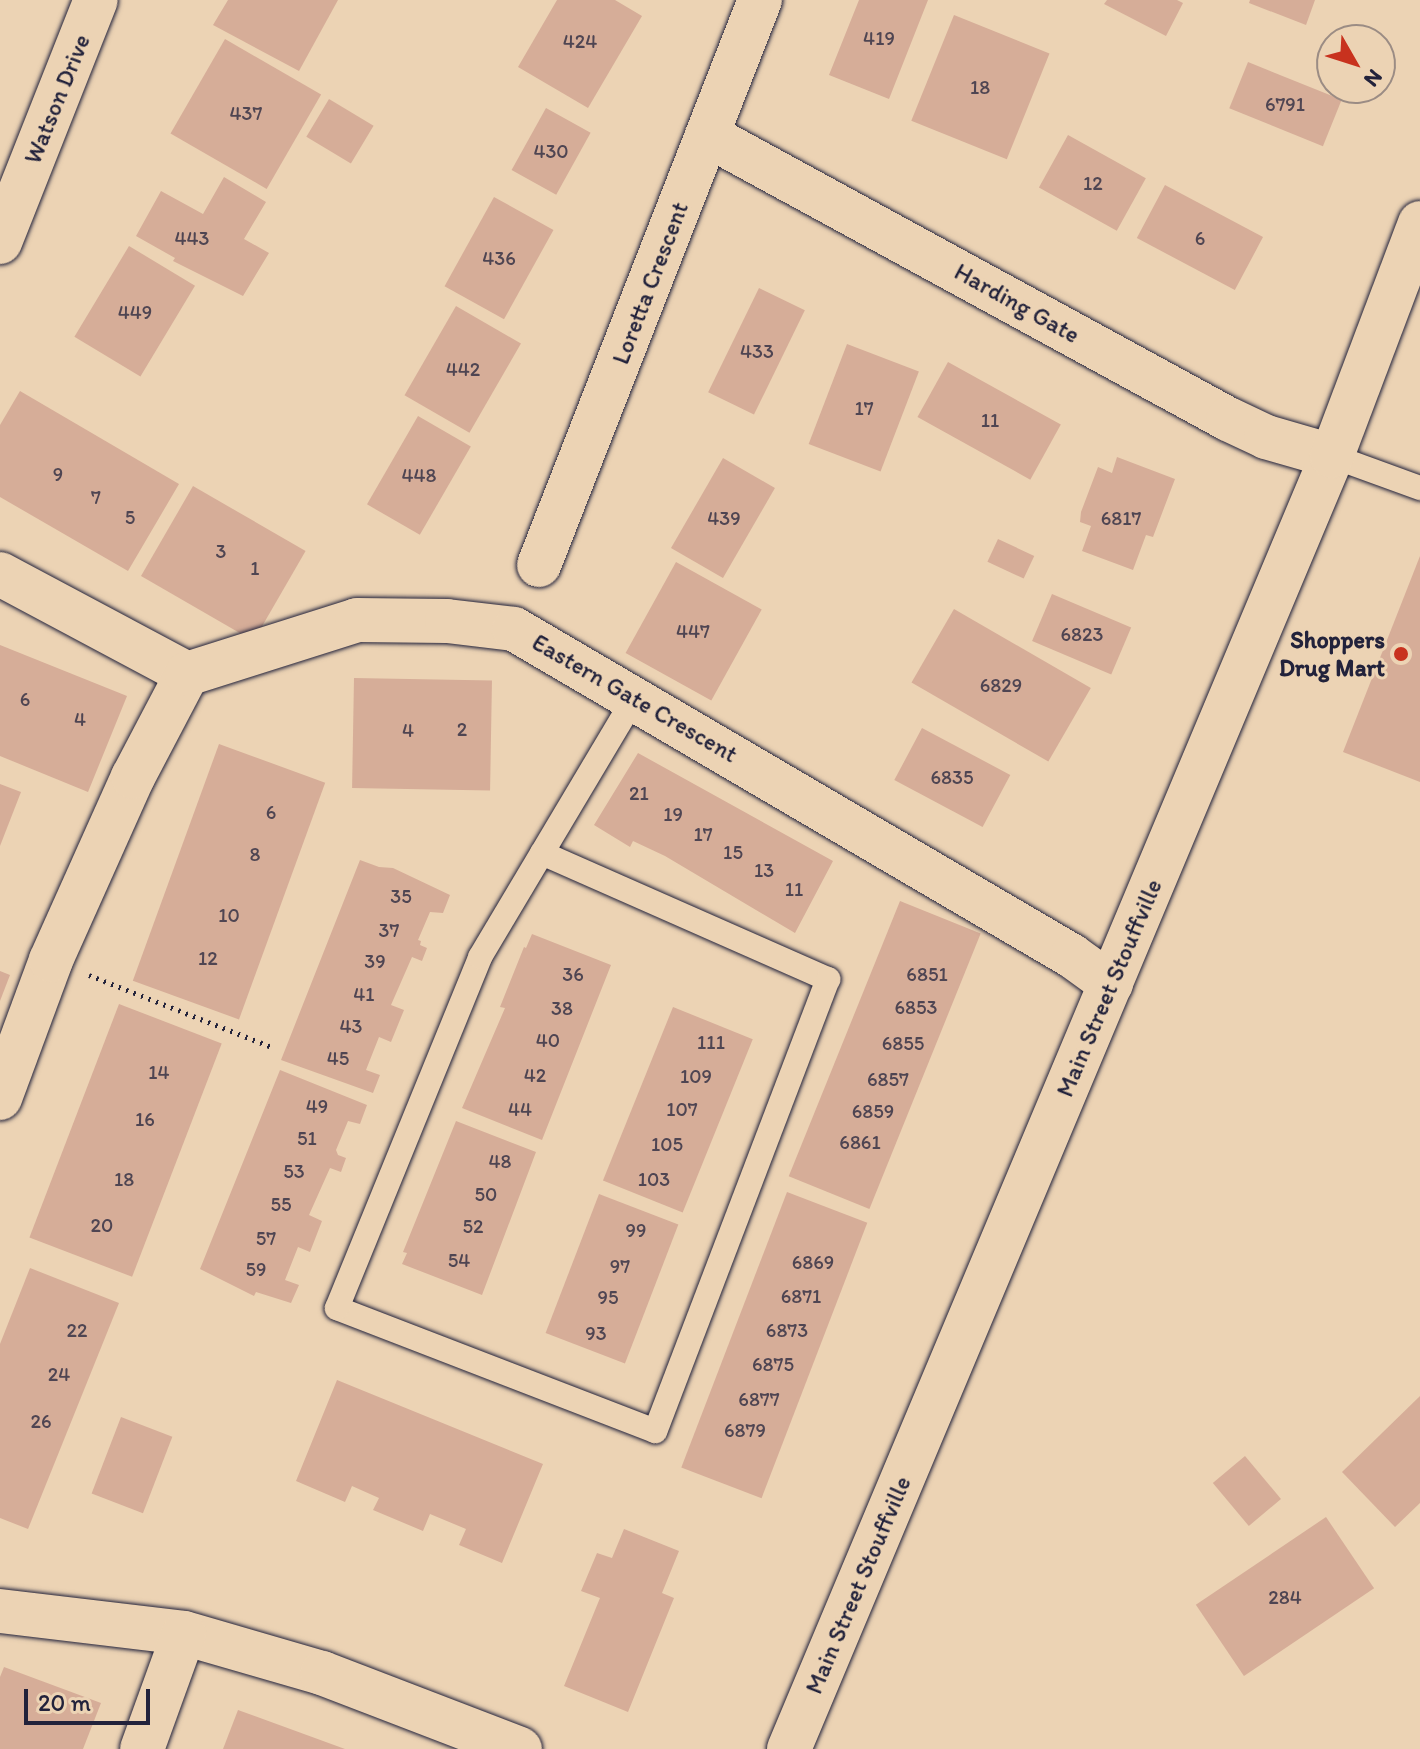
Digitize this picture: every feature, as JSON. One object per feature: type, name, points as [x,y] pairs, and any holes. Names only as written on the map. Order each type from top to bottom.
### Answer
[{"type":"street","name":"Watson Drive","points":[[0,242],[96,0]]},
{"type":"street","name":"Loretta Crescent","points":[[539,565],[760,0]]},
{"type":"street","name":"Harding Gate","points":[[707,135],[1228,419],[1266,437],[1332,456]]},
{"type":"street","name":"Main Street Stouffville","points":[[789,1749],[1332,456],[1420,223]]},
{"type":"street","points":[[0,574],[187,674],[133,777],[51,960],[30,1024],[0,1098]]},
{"type":"street","name":"Eastern Gate Crescent","points":[[187,674],[357,620],[447,621],[514,629],[635,697],[1072,956],[1111,984]]},
{"type":"street","points":[[0,1611],[184,1633],[322,1673],[520,1749]]},
{"type":"street","points":[[142,1749],[184,1633]]},
{"type":"lane","points":[[1332,456],[1420,488]]},
{"type":"lane","points":[[542,853],[828,979],[655,1431],[337,1308],[480,957],[542,853],[635,697]]},
{"type":"path","points":[[51,960],[274,1048]]},
{"type":"building","points":[[228,0],[338,0],[299,71],[213,25]]},
{"type":"building","points":[[557,0],[615,0],[642,16],[588,108],[518,67]]},
{"type":"building","points":[[859,0],[928,0],[889,99],[829,75]]},
{"type":"building","points":[[1107,0],[1177,0],[1183,3],[1166,36],[1104,4]]},
{"type":"building","points":[[1250,0],[1315,0],[1306,25],[1249,3]]},
{"type":"building","points":[[954,15],[1049,54],[1007,159],[911,121]]},
{"type":"building","points":[[225,39],[321,94],[267,189],[170,133]]},
{"type":"building","points":[[1248,62],[1316,89],[1316,104],[1340,104],[1323,146],[1229,108]]},
{"type":"building","points":[[329,99],[374,126],[351,163],[306,137]]},
{"type":"building","points":[[546,108],[591,133],[556,195],[512,170]]},
{"type":"building","points":[[1068,135],[1146,178],[1117,231],[1039,187]]},
{"type":"building","points":[[224,177],[266,202],[244,239],[269,253],[243,296],[173,261],[175,258],[136,236],[161,191],[203,214]]},
{"type":"building","points":[[1165,185],[1263,237],[1235,290],[1137,238]]},
{"type":"building","points":[[494,197],[553,230],[504,319],[445,286]]},
{"type":"building","points":[[129,246],[195,286],[140,377],[74,337]]},
{"type":"building","points":[[759,288],[805,310],[754,415],[708,392]]},
{"type":"building","points":[[456,306],[521,343],[469,433],[404,395]]},
{"type":"building","points":[[847,344],[919,372],[881,471],[809,444]]},
{"type":"building","points":[[948,362],[1061,425],[1030,480],[917,417]]},
{"type":"building","points":[[20,391],[179,484],[128,571],[0,497],[0,425]]},
{"type":"building","points":[[418,416],[471,446],[420,535],[367,504]]},
{"type":"building","points":[[1117,457],[1175,479],[1153,537],[1146,535],[1133,570],[1082,551],[1091,526],[1080,522],[1081,512],[1098,467],[1112,473]]},
{"type":"building","points":[[723,458],[775,488],[723,578],[671,548]]},
{"type":"building","points":[[193,486],[306,551],[254,641],[141,576]]},
{"type":"building","points":[[998,539],[1034,556],[1024,579],[987,562]]},
{"type":"building","name":"Shoppers Drug Mart","points":[[1420,556],[1420,782],[1343,752]]},
{"type":"building","points":[[676,562],[762,610],[711,700],[626,653]]},
{"type":"building","points":[[1052,594],[1131,628],[1111,675],[1032,641]]},
{"type":"building","points":[[954,609],[1091,688],[1048,762],[912,683]]},
{"type":"building","points":[[0,645],[127,696],[88,792],[0,756]]},
{"type":"building","points":[[354,678],[492,680],[490,790],[352,788]]},
{"type":"building","points":[[922,728],[1010,775],[983,827],[894,780]]},
{"type":"building","points":[[219,744],[325,783],[239,1019],[133,981]]},
{"type":"building","points":[[638,753],[833,861],[795,933],[665,856],[633,841],[630,847],[594,825]]},
{"type":"building","points":[[0,784],[21,792],[0,846]]},
{"type":"building","points":[[360,860],[393,868],[450,895],[443,913],[430,912],[418,940],[421,941],[420,945],[427,948],[422,961],[412,957],[391,1005],[404,1010],[391,1042],[379,1037],[366,1070],[380,1075],[373,1093],[281,1060]]},
{"type":"building","points":[[900,901],[981,934],[869,1209],[789,1176]]},
{"type":"building","points":[[532,934],[611,965],[542,1140],[462,1108],[505,1008],[500,1007],[524,947]]},
{"type":"building","points":[[0,971],[10,975],[0,1001]]},
{"type":"building","points":[[119,1004],[222,1043],[132,1277],[29,1237]]},
{"type":"building","points":[[673,1007],[753,1039],[683,1213],[603,1180]]},
{"type":"building","points":[[280,1070],[367,1105],[360,1124],[348,1121],[336,1150],[338,1155],[346,1158],[341,1172],[330,1168],[309,1215],[322,1221],[310,1252],[298,1247],[285,1280],[299,1285],[291,1303],[256,1292],[254,1296],[200,1269]]},
{"type":"building","points":[[456,1121],[536,1152],[482,1295],[402,1264],[407,1253],[403,1252]]},
{"type":"building","points":[[787,1192],[867,1223],[762,1498],[681,1467]]},
{"type":"building","points":[[599,1194],[678,1224],[625,1364],[546,1333]]},
{"type":"building","points":[[30,1268],[119,1303],[28,1529],[0,1518],[0,1344]]},
{"type":"building","points":[[337,1380],[543,1464],[502,1563],[459,1545],[466,1529],[430,1514],[423,1531],[373,1510],[379,1498],[352,1486],[345,1502],[296,1481]]},
{"type":"building","points":[[1420,1396],[1420,1503],[1395,1527],[1342,1472]]},
{"type":"building","points":[[121,1417],[172,1437],[143,1513],[92,1494]]},
{"type":"building","points":[[1245,1456],[1281,1499],[1249,1526],[1213,1483]]},
{"type":"building","points":[[1326,1517],[1374,1588],[1244,1676],[1196,1605]]},
{"type":"building","points":[[624,1529],[679,1551],[662,1593],[674,1598],[628,1712],[564,1686],[600,1598],[581,1591],[597,1553],[612,1558]]},
{"type":"building","points":[[4,1667],[101,1703],[83,1749],[0,1749],[0,1677]]},
{"type":"building","points":[[238,1710],[345,1749],[223,1749]]},
{"type":"place","name":"Shoppers Drug Mart","points":[[1401,654]]}]
